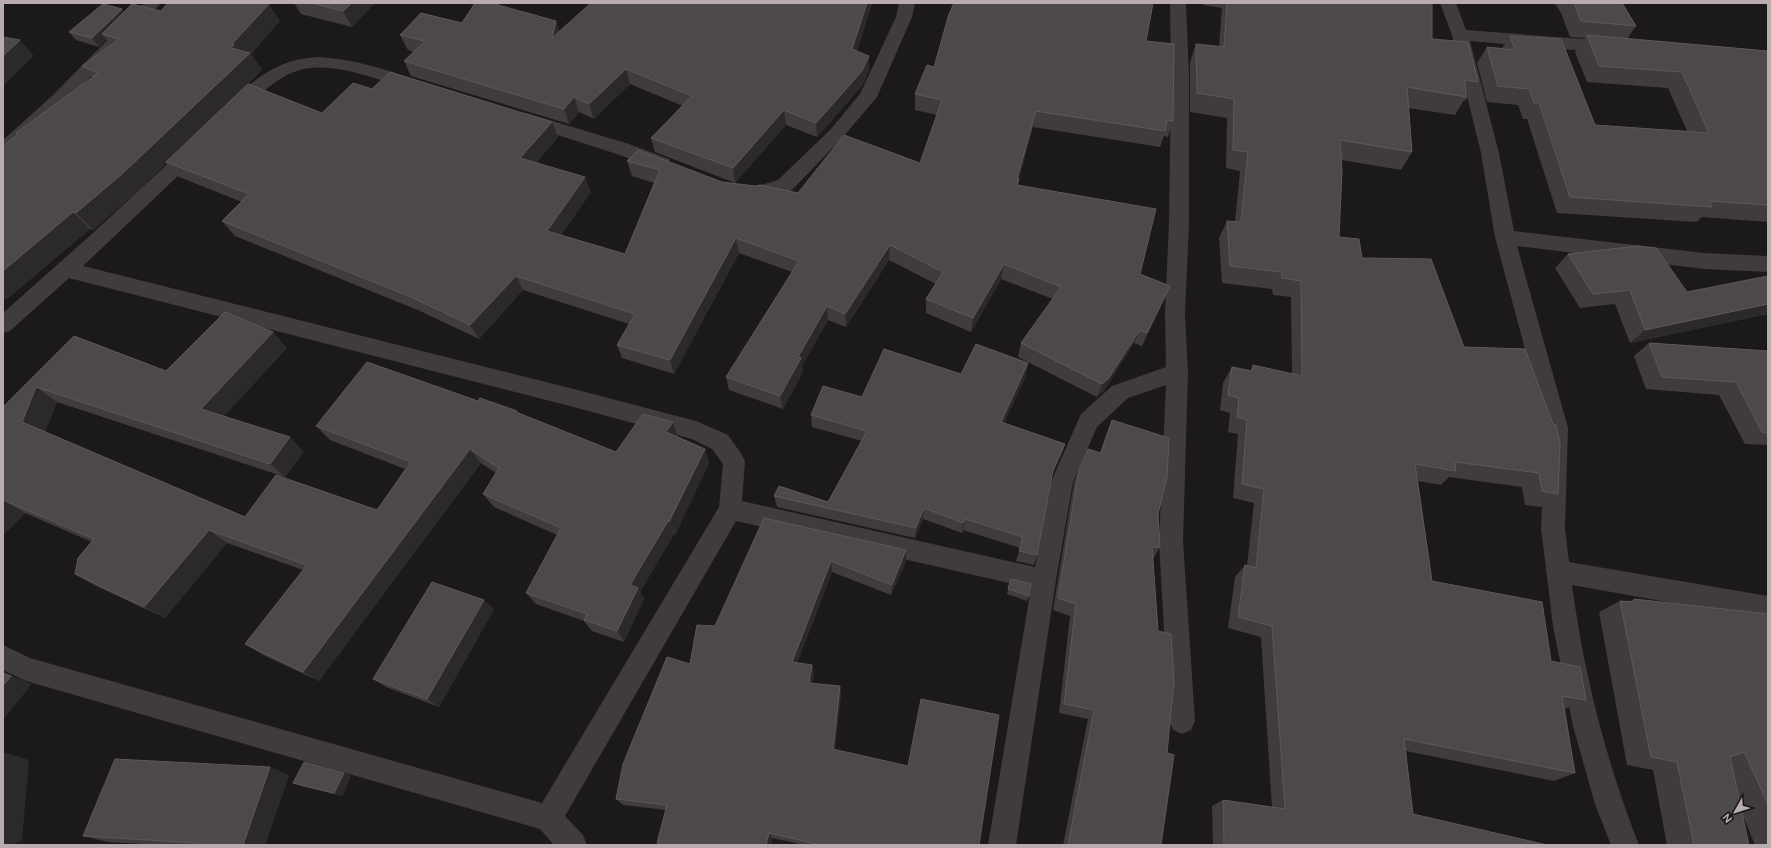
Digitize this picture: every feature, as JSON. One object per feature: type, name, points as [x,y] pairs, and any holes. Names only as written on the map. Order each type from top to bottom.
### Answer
[{"type":"street","points":[[3,150],[57,101],[153,3]]},
{"type":"street","points":[[726,188],[733,191],[758,193],[785,185],[837,133],[868,97],[904,17],[907,3]]},
{"type":"street","points":[[1178,3],[1180,100],[1179,223],[1175,313],[1177,372],[1171,541],[1182,720]]},
{"type":"street","points":[[1448,3],[1460,35],[1490,153],[1505,238],[1556,428],[1553,528],[1564,626],[1586,726],[1609,804],[1625,845]]},
{"type":"street","points":[[1460,35],[1626,49]]},
{"type":"street","points":[[226,118],[268,79],[289,67],[302,63],[320,61],[340,64],[427,88]]},
{"type":"street","points":[[510,114],[623,149],[674,168]]},
{"type":"street","points":[[3,325],[67,270],[135,208],[208,135]]},
{"type":"street","points":[[1505,238],[1704,261],[1768,264]]},
{"type":"street","points":[[67,270],[570,397],[696,431],[720,442],[734,462],[730,509],[548,818]]},
{"type":"street","points":[[1002,845],[1044,580],[1062,482],[1089,421],[1120,392],[1177,372]]},
{"type":"street","points":[[730,509],[1044,580]]},
{"type":"street","points":[[1559,571],[1768,608]]},
{"type":"street","points":[[3,657],[26,669],[548,818],[573,845]]},
{"type":"building","points":[[168,3],[269,4],[232,44],[234,45],[231,48],[250,53],[122,174],[76,213],[73,212],[3,271],[3,146],[18,134],[16,133],[98,73],[82,66],[119,39],[102,34],[132,4],[161,11]]},
{"type":"building","points":[[311,3],[352,3],[343,11]]},
{"type":"building","points":[[475,3],[491,3],[556,21],[552,38],[591,3],[867,3],[852,49],[869,56],[862,71],[816,123],[784,110],[733,168],[651,138],[692,96],[626,69],[589,104],[574,97],[564,109],[404,61],[425,41],[400,35],[421,13],[462,23]]},
{"type":"building","points":[[954,3],[1153,3],[1146,41],[1174,44],[1173,121],[1167,120],[1165,131],[1036,111],[1017,179],[1019,179],[1017,185],[1156,209],[1140,274],[1170,286],[1147,333],[1140,330],[1108,379],[1102,384],[1021,343],[1061,287],[1004,264],[973,318],[926,299],[943,272],[890,245],[845,314],[827,306],[798,357],[801,358],[780,396],[726,377],[799,261],[736,238],[670,360],[617,345],[635,314],[516,276],[470,325],[411,297],[222,221],[249,194],[166,162],[248,84],[322,113],[353,83],[372,89],[390,72],[552,122],[520,158],[585,177],[547,231],[625,254],[660,170],[627,161],[638,150],[722,182],[755,186],[760,185],[798,193],[844,135],[920,163],[942,100],[915,94],[927,65],[934,67],[949,14]]},
{"type":"building","points":[[1227,3],[1432,3],[1432,39],[1468,42],[1478,82],[1465,80],[1466,97],[1407,87],[1412,152],[1340,140],[1342,170],[1339,237],[1359,239],[1362,258],[1431,259],[1464,347],[1525,349],[1553,424],[1556,425],[1560,443],[1558,494],[1542,491],[1539,473],[1455,462],[1456,471],[1415,464],[1432,581],[1542,602],[1551,661],[1580,667],[1586,700],[1562,696],[1575,773],[1404,739],[1413,814],[1547,845],[1224,845],[1223,800],[1285,809],[1272,626],[1238,617],[1245,565],[1256,568],[1264,489],[1242,484],[1247,420],[1237,417],[1239,398],[1228,395],[1232,367],[1252,371],[1253,365],[1302,376],[1301,281],[1282,278],[1281,272],[1230,266],[1227,221],[1241,222],[1248,152],[1233,150],[1234,99],[1197,93],[1196,44],[1224,47]]},
{"type":"building","points":[[1574,3],[1622,3],[1636,26],[1581,21]]},
{"type":"building","points":[[103,4],[122,9],[92,38],[69,32]]},
{"type":"building","points":[[1587,35],[1768,51],[1768,205],[1709,201],[1712,207],[1570,197],[1539,103],[1534,103],[1529,89],[1498,86],[1487,47],[1515,50],[1510,36],[1561,39],[1595,125],[1709,133],[1682,72],[1599,66]]},
{"type":"building","points":[[3,37],[20,40],[3,56]]},
{"type":"building","points":[[1637,246],[1656,248],[1687,292],[1768,276],[1768,304],[1645,330],[1630,290],[1593,294],[1568,254]]},
{"type":"building","points":[[225,312],[273,332],[201,409],[290,437],[270,464],[36,387],[22,422],[245,517],[276,475],[377,510],[411,462],[316,426],[367,362],[478,401],[480,398],[517,411],[516,412],[616,452],[643,414],[673,422],[666,432],[705,449],[669,522],[668,521],[630,585],[638,588],[617,631],[584,620],[587,614],[526,593],[561,528],[483,494],[499,468],[470,449],[303,672],[245,644],[307,565],[209,530],[144,607],[75,574],[78,558],[94,539],[3,500],[3,407],[74,336],[166,371]]},
{"type":"building","points":[[1649,343],[1768,351],[1768,433],[1762,432],[1736,382],[1662,377]]},
{"type":"building","points":[[976,344],[1028,363],[1001,422],[1065,444],[1053,470],[1037,555],[1019,551],[1023,537],[965,519],[963,523],[924,508],[916,528],[774,496],[779,486],[828,502],[867,431],[811,415],[823,386],[862,397],[884,349],[961,374]]},
{"type":"building","points":[[1112,420],[1169,438],[1167,477],[1158,514],[1160,547],[1152,547],[1158,631],[1171,634],[1174,681],[1167,753],[1174,755],[1161,845],[1068,845],[1094,710],[1064,704],[1076,604],[1058,598],[1079,469],[1088,449],[1101,453]]},
{"type":"building","points":[[764,518],[906,550],[892,585],[831,561],[792,662],[812,665],[809,683],[840,686],[833,749],[908,766],[921,699],[999,715],[979,845],[821,845],[769,833],[766,845],[666,845],[657,843],[667,805],[616,799],[623,764],[667,657],[690,664],[697,625],[715,626]]},
{"type":"building","points":[[1011,579],[1031,584],[1029,596],[1008,589]]},
{"type":"building","points":[[432,582],[484,600],[427,699],[373,679]]},
{"type":"building","points":[[1634,599],[1768,614],[1768,804],[1744,752],[1730,757],[1749,845],[1694,845],[1677,762],[1651,757],[1620,601],[1635,602]]},
{"type":"building","points":[[3,673],[11,676],[3,686]]},
{"type":"building","points":[[115,759],[270,767],[243,845],[197,845],[197,843],[83,836]]},
{"type":"building","points":[[304,762],[344,773],[334,793],[293,783]]}]
